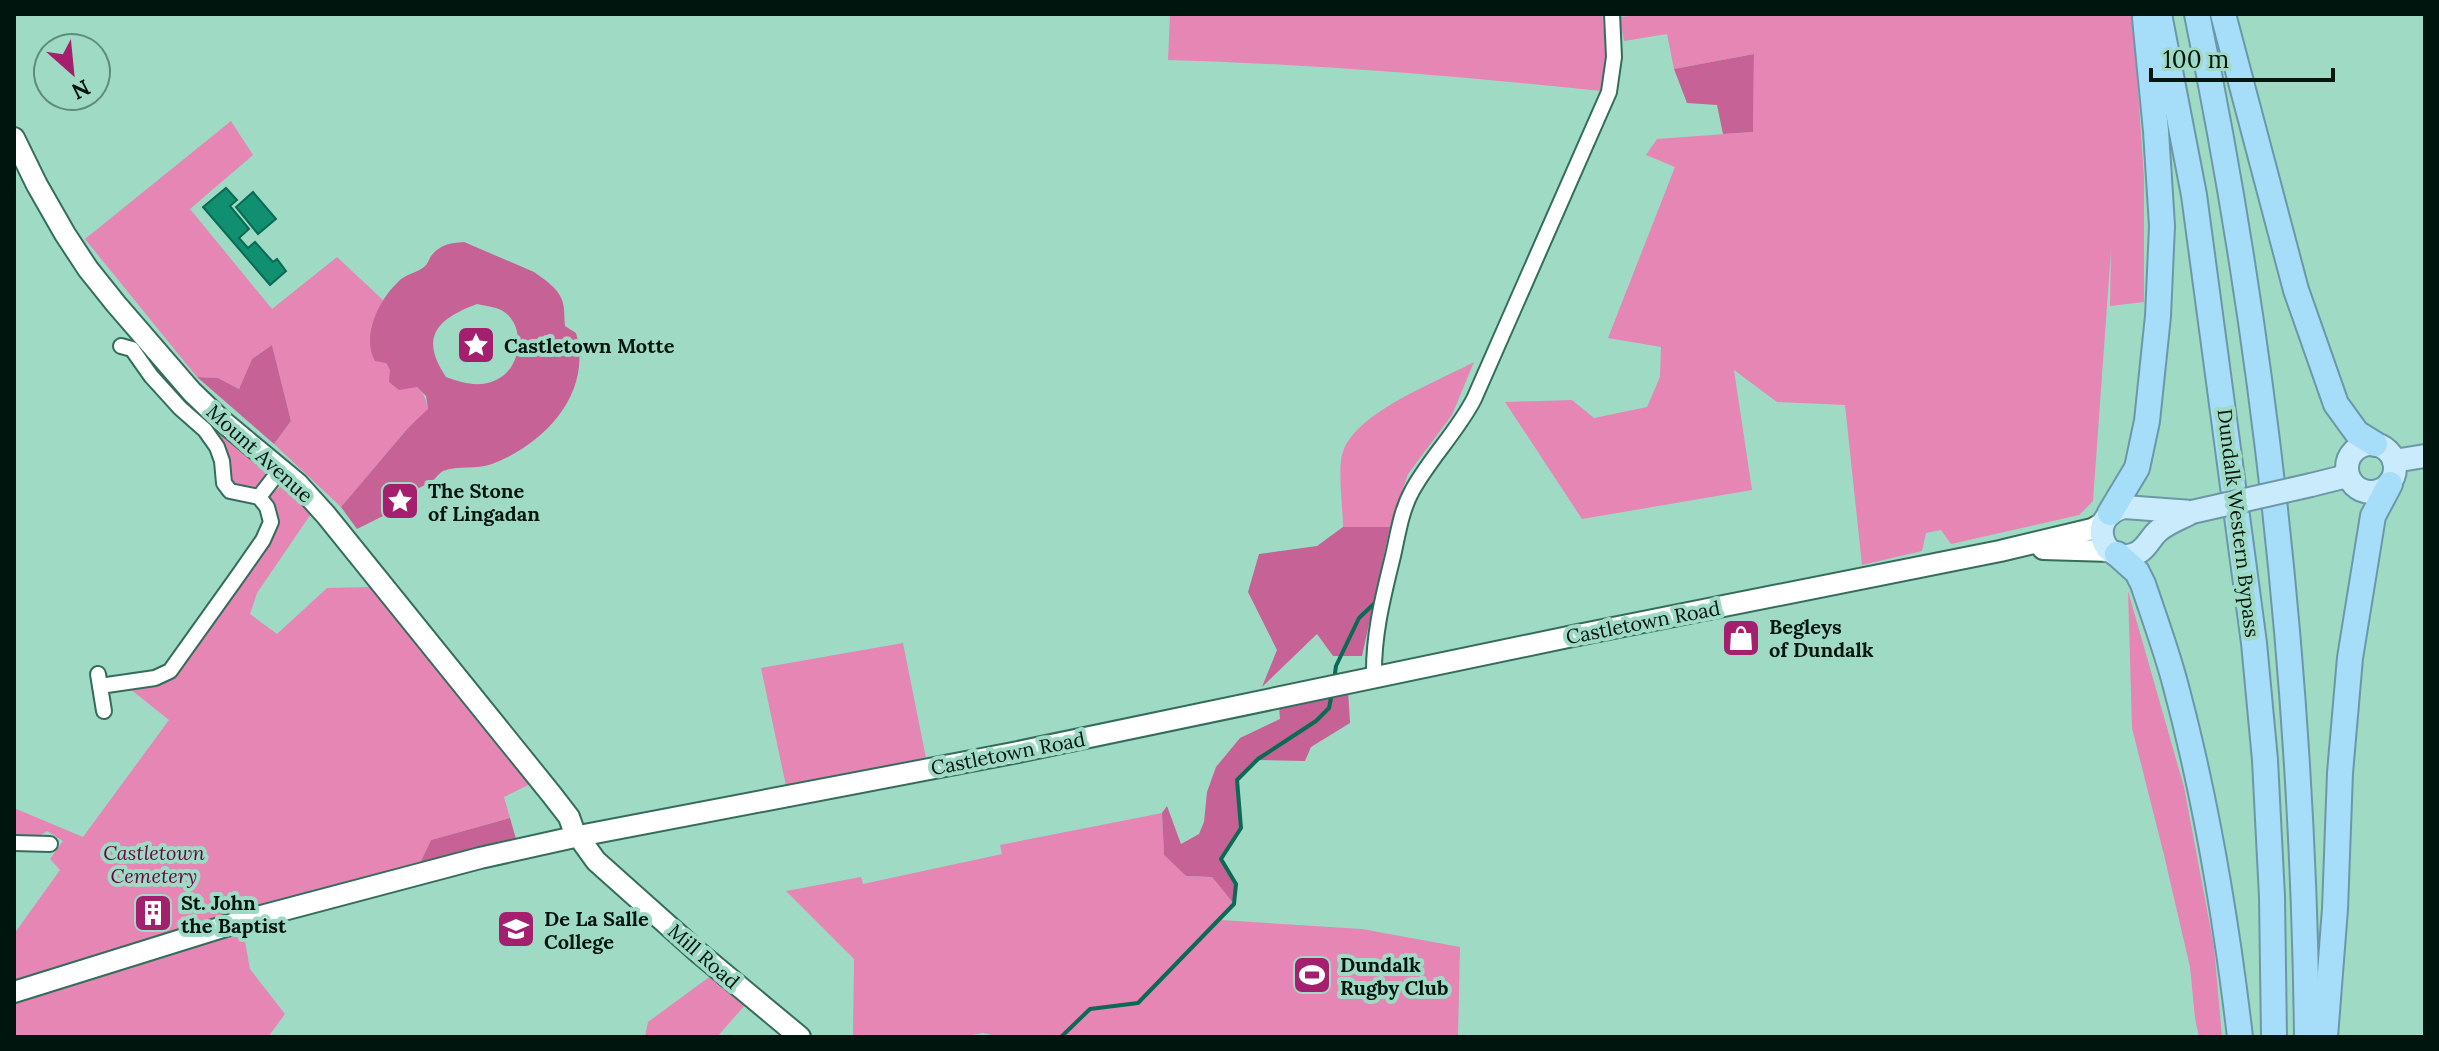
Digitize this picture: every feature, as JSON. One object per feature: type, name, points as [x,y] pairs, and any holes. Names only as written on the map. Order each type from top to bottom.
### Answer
[{"type":"highway","points":[[2115,515],[2137,468],[2147,421],[2158,316],[2162,226],[2144,14]]},
{"type":"highway","name":"Dundalk Western Bypass","points":[[2159,14],[2194,195],[2254,643],[2265,760],[2272,897],[2274,1037]]},
{"type":"highway","name":"Dundalk Western Bypass","points":[[2197,14],[2234,212],[2284,605],[2305,918],[2307,1037]]},
{"type":"highway","points":[[2223,14],[2296,290],[2336,404],[2357,433],[2375,444]]},
{"type":"highway","points":[[2325,1037],[2335,909],[2340,773],[2350,658],[2373,516],[2392,473]]},
{"type":"highway","points":[[2114,553],[2137,572],[2143,584],[2174,681],[2197,777],[2228,937],[2240,1037]]},
{"type":"main road","name":"Mount Avenue","points":[[14,138],[37,185],[88,269],[192,392],[298,484],[326,515],[503,733],[569,817],[579,836]]},
{"type":"main road","points":[[2392,473],[2387,450],[2375,444],[2367,444],[2352,452],[2348,459],[2347,476],[2356,488],[2370,493],[2377,492],[2392,473],[2425,456]]},
{"type":"main road","points":[[2115,515],[2192,512],[2347,476]]},
{"type":"main road","points":[[2115,515],[2139,511],[2149,524],[2147,543]]},
{"type":"main road","points":[[2115,515],[2103,540],[2114,553],[2133,555],[2140,552],[2160,529],[2192,512]]},
{"type":"main road","name":"Castletown Road","points":[[14,992],[242,921],[480,858],[579,836],[1013,753],[2011,548],[2092,529],[2115,515]]},
{"type":"main road","name":"Castletown Road","points":[[2011,548],[2114,553]]},
{"type":"main road","name":"Mill Road","points":[[579,836],[596,861],[800,1037]]},
{"type":"street","points":[[1374,678],[1377,620],[1405,506],[1422,473],[1464,419],[1474,399],[1609,92],[1614,57],[1612,14]]},
{"type":"street","points":[[104,711],[99,680],[155,678],[170,671],[263,540],[271,522],[267,507],[259,497],[230,491],[224,483],[217,447],[205,430],[151,376],[132,349],[121,346]]},
{"type":"street","points":[[259,497],[280,470]]},
{"type":"street","points":[[14,843],[50,844]]},
{"type":"green space","points":[[1170,14],[1602,14],[1607,53],[1601,91],[1384,71],[1168,60]]},
{"type":"green space","points":[[1652,14],[2133,14],[2144,178],[2144,302],[2110,306],[2111,250],[2093,501],[2079,515],[1951,544],[1941,530],[1926,533],[1922,551],[1862,565],[1845,405],[1777,402],[1734,370],[1752,490],[1582,519],[1505,402],[1572,400],[1594,418],[1647,407],[1660,377],[1661,347],[1608,338],[1675,167],[1646,155],[1657,139],[1753,132],[1754,54],[1674,69],[1667,34],[1624,41],[1619,17]]},
{"type":"green space","points":[[231,121],[253,155],[190,209],[272,309],[337,257],[383,300],[372,327],[382,354],[390,369],[418,388],[426,400],[428,410],[408,428],[341,507],[274,444],[291,421],[272,345],[252,359],[239,389],[218,378],[197,377],[85,239]]},
{"type":"green space","points":[[1474,362],[1452,415],[1408,474],[1390,527],[1343,527],[1340,468],[1343,452],[1351,437],[1380,411]]},
{"type":"green space","points":[[211,421],[270,473],[253,489],[236,486],[229,474],[226,452]]},
{"type":"green space","name":"Castletown Cemetery","points":[[283,485],[313,511],[257,593],[250,614],[277,634],[327,588],[372,587],[530,784],[504,797],[510,818],[431,840],[420,863],[279,901],[14,985],[14,934],[60,870],[50,859],[63,841],[47,831],[31,837],[14,834],[14,808],[83,837],[169,720],[129,688],[162,682],[268,543],[269,495]]},
{"type":"green space","points":[[2128,591],[2184,787],[2214,947],[2222,1037],[2199,1037],[2190,967],[2132,728]]},
{"type":"green space","points":[[903,643],[926,758],[786,786],[761,668]]},
{"type":"green space","points":[[1162,813],[1164,855],[1186,876],[1212,877],[1234,904],[1221,920],[1362,929],[1460,947],[1458,1037],[1001,1037],[983,1033],[960,1037],[853,1037],[854,959],[786,891],[861,877],[863,884],[1002,854],[1000,845]]},
{"type":"green space","points":[[243,930],[250,969],[285,1014],[268,1037],[14,1037],[14,1002]]},
{"type":"green space","points":[[712,975],[745,1005],[717,1037],[645,1037],[648,1022]]},
{"type":"shaded area","points":[[1754,54],[1753,132],[1723,134],[1717,105],[1687,103],[1674,69]]},
{"type":"shaded area","points":[[226,188],[237,200],[230,206],[249,229],[239,238],[248,248],[255,242],[273,262],[277,259],[286,271],[270,285],[203,207]]},
{"type":"shaded area","points":[[253,192],[276,219],[258,234],[236,207]]},
{"type":"shaded area","points":[[464,242],[534,272],[560,296],[565,326],[576,333],[579,355],[578,376],[571,396],[560,414],[530,444],[486,466],[443,471],[431,482],[413,491],[400,486],[389,493],[385,515],[357,529],[341,507],[428,409],[426,396],[417,387],[399,390],[389,382],[390,370],[386,363],[375,361],[370,341],[374,319],[384,298],[401,279],[424,267],[438,249]],"holes":[[[477,304],[507,314],[517,330],[518,340],[518,350],[511,368],[496,380],[483,384],[446,377],[438,363],[433,340],[442,323]]]},
{"type":"shaded area","points":[[272,345],[291,421],[274,444],[197,377],[218,378],[239,389],[252,359]]},
{"type":"shaded area","points":[[1343,527],[1390,527],[1362,656],[1333,656],[1317,634],[1262,687],[1277,650],[1248,592],[1259,554],[1317,546]]},
{"type":"shaded area","points":[[1348,690],[1350,723],[1311,747],[1305,761],[1259,760],[1237,779],[1241,828],[1221,859],[1236,884],[1234,904],[1212,877],[1186,876],[1164,855],[1162,813],[1167,806],[1181,844],[1199,834],[1204,822],[1207,792],[1216,767],[1240,738],[1280,719],[1279,705]]},
{"type":"shaded area","points":[[510,818],[516,839],[420,863],[431,840]]},
{"type":"waterway","points":[[1334,680],[1336,666],[1359,618],[1379,599]]},
{"type":"waterway","points":[[1061,1037],[1090,1009],[1138,1003],[1234,904],[1236,884],[1221,859],[1241,828],[1237,780],[1258,759],[1316,721],[1329,708],[1332,693]]},
{"type":"place","name":"Castletown Motte","points":[[476,345]]},
{"type":"place","name":"The Stone of Lingadan","points":[[400,501]]},
{"type":"place","name":"Begleys of Dundalk","points":[[1741,638]]},
{"type":"place","name":"St. John the Baptist","points":[[153,913]]},
{"type":"place","name":"De La Salle College","points":[[516,929]]},
{"type":"place","name":"Dundalk Rugby Club","points":[[1312,975]]}]
